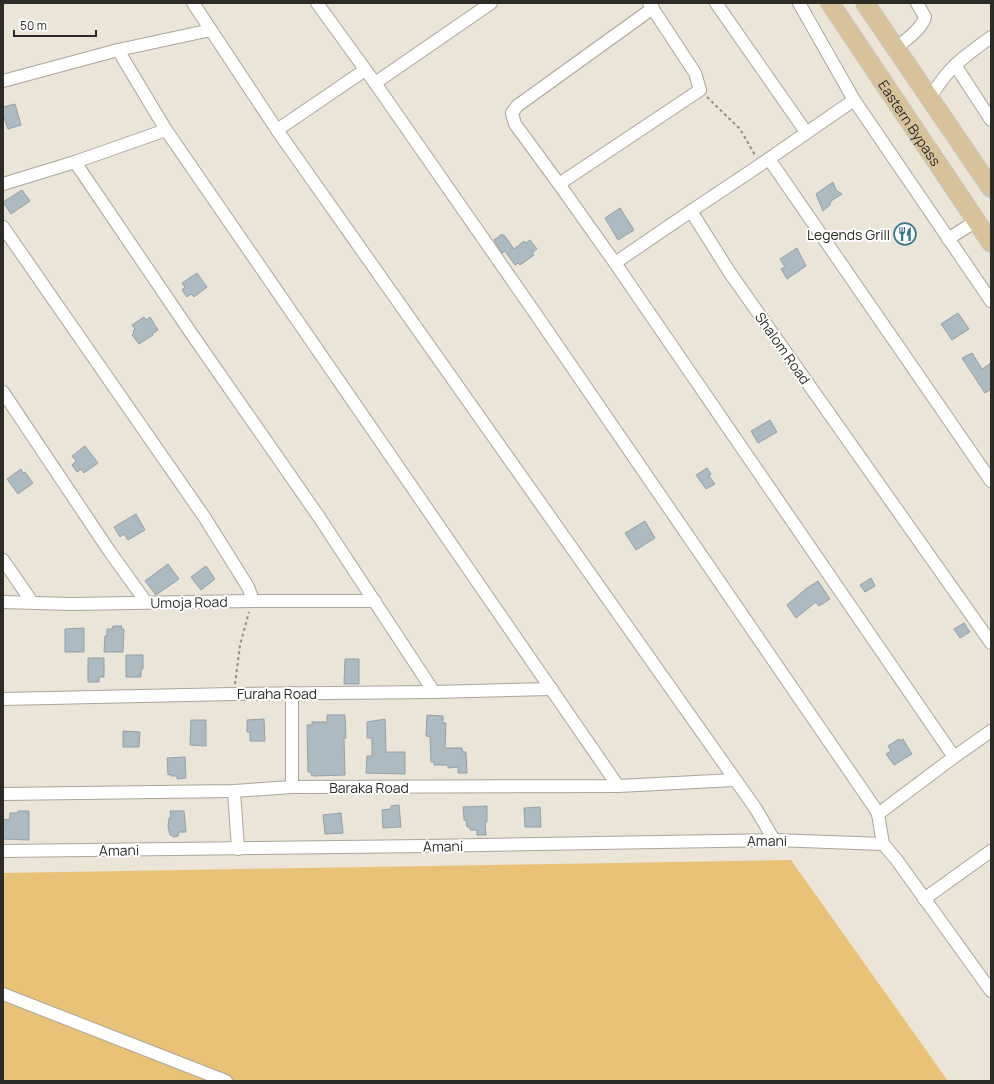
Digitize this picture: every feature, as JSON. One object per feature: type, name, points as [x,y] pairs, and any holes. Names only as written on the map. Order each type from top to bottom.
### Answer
[{"type":"main road","name":"Eastern Bypass","points":[[830,3],[991,243]]},
{"type":"main road","name":"Eastern Bypass","points":[[865,3],[990,185]]},
{"type":"street","points":[[193,3],[277,130],[605,594],[734,780],[756,809],[774,840]]},
{"type":"street","points":[[318,3],[535,313],[878,814],[883,844],[896,859],[991,991]]},
{"type":"street","points":[[375,83],[491,3]]},
{"type":"street","points":[[716,3],[806,132]]},
{"type":"street","points":[[799,3],[854,100],[991,301]]},
{"type":"street","points":[[897,48],[924,22],[925,17],[918,3]]},
{"type":"street","points":[[559,184],[700,90],[695,73],[651,5],[514,110],[513,118],[515,124],[614,263],[954,757]]},
{"type":"street","points":[[3,81],[118,50],[211,30]]},
{"type":"street","points":[[930,98],[955,65],[991,37]]},
{"type":"street","points":[[118,50],[166,130],[618,786]]},
{"type":"street","points":[[955,65],[991,120]]},
{"type":"street","points":[[277,130],[365,70]]},
{"type":"street","points":[[614,263],[765,162],[854,100]]},
{"type":"street","points":[[3,184],[75,162],[166,130]]},
{"type":"street","points":[[75,162],[191,333],[319,517],[434,692]]},
{"type":"street","points":[[765,162],[991,481]]},
{"type":"street","name":"Shalom Road","points":[[691,211],[730,273],[991,643]]},
{"type":"street","points":[[948,239],[976,221]]},
{"type":"street","points":[[3,227],[205,518],[248,587],[252,601]]},
{"type":"street","points":[[3,392],[110,552],[146,602]]},
{"type":"street","points":[[3,560],[32,602]]},
{"type":"street","name":"Umoja Road","points":[[3,602],[71,604],[146,602],[374,601]]},
{"type":"street","name":"Furaha Road","points":[[3,699],[552,689]]},
{"type":"street","points":[[292,693],[292,787]]},
{"type":"street","points":[[878,814],[991,731]]},
{"type":"street","name":"Baraka Road","points":[[3,794],[234,791],[292,787],[618,786],[734,780]]},
{"type":"street","points":[[234,791],[238,849]]},
{"type":"street","name":"Amani","points":[[3,851],[238,849],[774,840],[883,844]]},
{"type":"street","points":[[924,899],[991,851]]},
{"type":"street","points":[[3,994],[226,1081]]},
{"type":"path","points":[[700,90],[740,129],[765,162]]},
{"type":"path","points":[[233,694],[240,645],[252,601]]},
{"type":"shaded area","points":[[791,860],[948,1081],[3,1081],[3,873]]},
{"type":"building","points":[[15,104],[21,125],[8,129],[3,115],[3,107]]},
{"type":"building","points":[[833,182],[836,190],[842,194],[831,201],[830,205],[823,211],[816,194]]},
{"type":"building","points":[[22,190],[30,201],[11,214],[3,202]]},
{"type":"building","points":[[620,208],[634,230],[618,240],[605,218]]},
{"type":"building","points":[[502,234],[514,249],[524,241],[526,243],[530,240],[537,249],[532,253],[534,255],[520,265],[518,263],[515,265],[505,251],[502,253],[494,240]]},
{"type":"building","points":[[797,248],[806,266],[787,279],[781,269],[785,267],[780,259]]},
{"type":"building","points":[[197,273],[207,287],[194,297],[191,294],[187,297],[182,290],[185,287],[182,283]]},
{"type":"building","points":[[958,313],[969,329],[952,340],[941,324]]},
{"type":"building","points":[[144,317],[146,320],[150,317],[158,330],[139,344],[132,335],[135,329],[132,325]]},
{"type":"building","points":[[972,353],[982,369],[991,363],[991,389],[985,393],[962,358]]},
{"type":"building","points":[[770,420],[777,432],[758,443],[751,431]]},
{"type":"building","points":[[85,446],[98,463],[84,473],[81,469],[77,472],[72,465],[76,461],[72,456]]},
{"type":"building","points":[[707,468],[711,474],[709,476],[715,484],[706,489],[696,475]]},
{"type":"building","points":[[21,469],[33,483],[18,494],[7,479]]},
{"type":"building","points":[[136,514],[145,530],[128,540],[124,534],[120,537],[114,527]]},
{"type":"building","points":[[645,521],[655,538],[636,550],[625,533]]},
{"type":"building","points":[[168,564],[179,579],[156,595],[145,581]]},
{"type":"building","points":[[206,566],[215,579],[201,590],[191,577]]},
{"type":"building","points":[[871,578],[875,586],[865,592],[860,585]]},
{"type":"building","points":[[818,581],[830,599],[819,606],[816,602],[796,618],[787,605]]},
{"type":"building","points":[[964,623],[970,632],[960,638],[954,629]]},
{"type":"building","points":[[113,626],[122,626],[121,629],[124,629],[123,652],[104,652],[107,629],[112,629]]},
{"type":"building","points":[[84,628],[84,652],[65,652],[65,629]]},
{"type":"building","points":[[126,655],[143,655],[143,669],[141,669],[141,677],[126,677]]},
{"type":"building","points":[[88,658],[104,658],[104,677],[99,677],[99,682],[88,682]]},
{"type":"building","points":[[345,659],[359,659],[359,684],[344,684]]},
{"type":"building","points":[[327,715],[345,715],[345,775],[314,776],[311,775],[311,772],[308,772],[307,725],[312,725],[312,722],[327,722]]},
{"type":"building","points":[[427,715],[443,716],[443,723],[446,723],[445,748],[462,748],[463,752],[466,752],[467,773],[458,773],[458,767],[448,768],[448,765],[434,765],[434,762],[431,762],[430,737],[426,736]]},
{"type":"building","points":[[264,719],[265,741],[250,741],[250,732],[247,732],[247,720]]},
{"type":"building","points":[[385,719],[386,752],[405,752],[405,774],[366,773],[367,756],[372,756],[372,738],[367,738],[367,722]]},
{"type":"building","points":[[191,720],[206,720],[206,746],[190,745]]},
{"type":"building","points":[[123,731],[140,732],[139,747],[123,747]]},
{"type":"building","points":[[899,739],[900,741],[903,739],[912,754],[894,765],[886,754],[891,751],[888,746]]},
{"type":"building","points":[[185,757],[186,778],[177,779],[177,776],[171,776],[171,774],[168,775],[167,758]]},
{"type":"building","points":[[399,805],[401,827],[383,828],[382,810],[391,809],[391,806]]},
{"type":"building","points":[[487,806],[487,822],[485,822],[486,835],[477,835],[477,830],[470,830],[470,827],[467,827],[466,820],[464,820],[463,807]]},
{"type":"building","points":[[540,807],[541,827],[525,827],[524,808]]},
{"type":"building","points":[[18,811],[29,811],[29,840],[3,839],[3,820],[10,819],[10,813],[18,813]]},
{"type":"building","points":[[170,811],[184,811],[186,832],[179,832],[178,836],[174,837],[170,835],[168,827],[169,818],[171,818]]},
{"type":"building","points":[[341,813],[343,833],[325,834],[323,815]]},
{"type":"place","name":"Legends Grill","points":[[905,234]]}]
